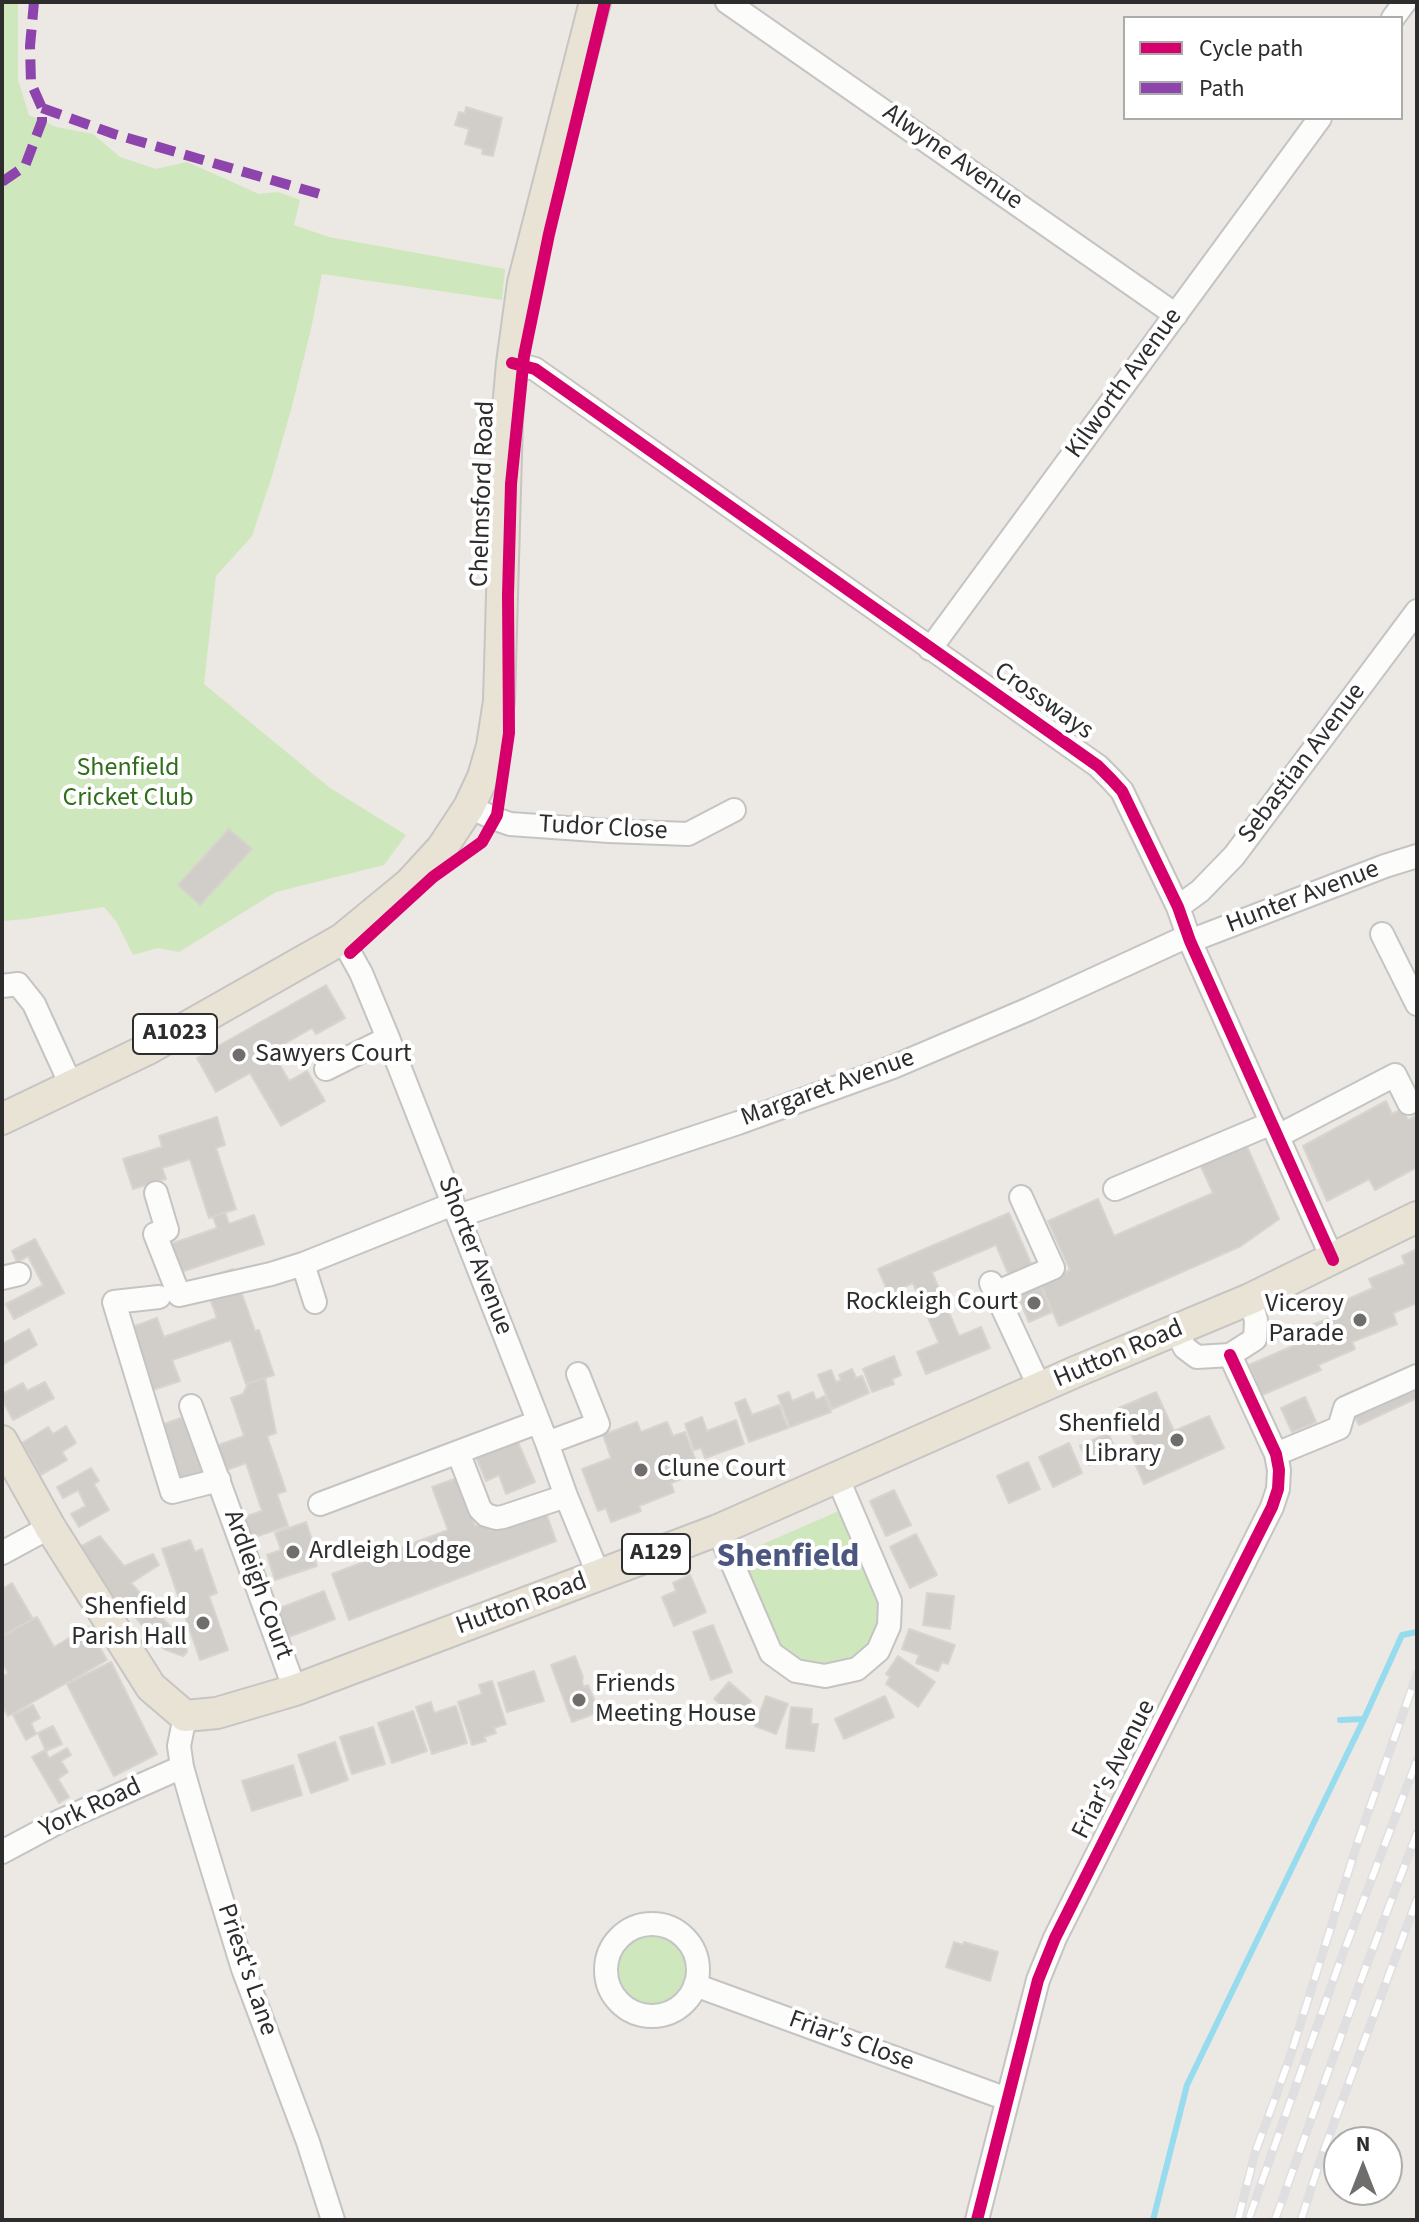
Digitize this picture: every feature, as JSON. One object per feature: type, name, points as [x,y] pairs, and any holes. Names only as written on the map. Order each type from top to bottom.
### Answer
[{"type":"main road","name":"Chelmsford Road","points":[[2,1119],[148,1049],[342,939],[410,883],[442,848],[469,807],[483,777],[492,746],[499,701],[507,420],[523,283],[595,2]]},
{"type":"main road","name":"Hutton Road","points":[[185,1716],[217,1713],[295,1690],[718,1530],[1250,1299],[1417,1217]]},
{"type":"main road","points":[[2,1441],[50,1527],[151,1687],[185,1716]]},
{"type":"street","name":"Alwyne Avenue","points":[[727,2],[1176,315]]},
{"type":"street","name":"Kilworth Avenue","points":[[930,649],[1319,120]]},
{"type":"street","name":"Crossways","points":[[512,363],[535,369],[1098,766],[1122,791],[1178,907],[1189,939],[1333,1260]]},
{"type":"street","name":"Sebastian Avenue","points":[[1178,907],[1200,891],[1234,856],[1417,611]]},
{"type":"street","name":"Tudor Close","points":[[469,807],[510,824],[688,834],[734,810]]},
{"type":"street","name":"Hunter Avenue","points":[[1189,939],[1417,856]]},
{"type":"street","points":[[1382,934],[1417,1004]]},
{"type":"street","name":"Shorter Avenue","points":[[342,939],[361,973],[388,1038],[599,1576]]},
{"type":"street","name":"Margaret Avenue","points":[[456,1210],[738,1123],[893,1067],[1189,939]]},
{"type":"street","points":[[2,986],[18,984],[34,1004],[71,1085]]},
{"type":"street","points":[[326,1069],[388,1038]]},
{"type":"street","points":[[1115,1189],[1275,1130],[1395,1075],[1409,1103]]},
{"type":"street","points":[[156,1193],[167,1230],[155,1234],[179,1295],[271,1274],[456,1210]]},
{"type":"street","points":[[1021,1197],[1053,1268],[993,1288],[1040,1388]]},
{"type":"street","points":[[303,1264],[315,1302]]},
{"type":"street","points":[[159,1297],[114,1302],[172,1492],[219,1480]]},
{"type":"street","points":[[1176,1331],[1185,1348],[1197,1357],[1230,1355],[1255,1339],[1256,1320],[1250,1299]]},
{"type":"street","name":"Friar's Avenue","points":[[977,2220],[1038,1980],[1055,1938],[1272,1507],[1278,1489],[1276,1454],[1230,1355]]},
{"type":"street","points":[[320,1504],[458,1452],[543,1432],[598,1424],[578,1374]]},
{"type":"street","points":[[1276,1454],[1339,1428],[1345,1408],[1417,1376]]},
{"type":"street","name":"Ardleigh Court","points":[[191,1406],[295,1690]]},
{"type":"street","points":[[458,1452],[480,1509],[486,1515],[503,1517],[566,1496]]},
{"type":"street","points":[[718,1530],[771,1653],[796,1671],[825,1676],[857,1669],[878,1651],[889,1626],[890,1601],[838,1479]]},
{"type":"street","points":[[2,1553],[50,1527]]},
{"type":"street","name":"Priest's Lane","points":[[185,1716],[179,1746],[182,1767],[243,1969],[308,2142],[333,2220]]},
{"type":"street","name":"York Road","points":[[2,1852],[60,1821],[182,1767]]},
{"type":"street","points":[[661,1926],[683,1937],[691,1947],[698,1972],[695,1985],[677,2009],[664,2015],[634,2013],[621,2005],[611,1993],[606,1979],[606,1963],[620,1937],[633,1929],[661,1926]]},
{"type":"street","name":"Friar's Close","points":[[695,1985],[1007,2099]]},
{"type":"green space","name":"Shenfield Cricket Club","points":[[2,2],[18,2],[18,80],[29,115],[56,127],[93,134],[120,157],[156,169],[187,162],[259,194],[278,192],[300,200],[294,225],[329,237],[505,269],[502,300],[322,274],[291,410],[252,536],[216,576],[204,684],[330,788],[406,835],[384,865],[276,892],[179,952],[158,948],[133,955],[116,921],[104,907],[2,921]]},
{"type":"green space","points":[[841,1510],[876,1586],[882,1623],[863,1656],[825,1672],[777,1651],[736,1556]]},
{"type":"green space","points":[[652,1932],[667,1935],[679,1943],[687,1955],[690,1970],[687,1985],[679,1997],[667,2005],[652,2008],[637,2005],[625,1997],[617,1985],[614,1970],[617,1955],[625,1943],[637,1935]]},
{"type":"building","points":[[466,107],[502,118],[493,156],[482,154],[483,149],[465,144],[469,129],[455,125],[459,112],[465,113]]},
{"type":"building","points":[[229,829],[252,849],[200,905],[178,885]]},
{"type":"building","name":"Sawyers Court","points":[[326,985],[345,1018],[316,1034],[312,1028],[272,1051],[289,1081],[307,1071],[325,1101],[281,1126],[250,1073],[216,1092],[197,1058]]},
{"type":"building","points":[[1386,1101],[1392,1114],[1402,1109],[1408,1120],[1417,1115],[1417,1167],[1375,1190],[1369,1179],[1327,1201],[1303,1146]]},
{"type":"building","points":[[217,1117],[225,1145],[216,1148],[236,1209],[209,1218],[190,1159],[162,1168],[166,1179],[133,1189],[123,1159],[162,1147],[159,1136]]},
{"type":"building","points":[[1245,1142],[1279,1219],[1241,1246],[1059,1326],[1040,1283],[1070,1270],[1048,1221],[1098,1199],[1114,1236],[1213,1193],[1199,1162]]},
{"type":"building","points":[[225,1212],[229,1224],[254,1215],[264,1244],[175,1274],[165,1246],[217,1228],[213,1217]]},
{"type":"building","name":"Rockleigh Court","points":[[1009,1213],[1052,1312],[1029,1322],[996,1245],[932,1272],[959,1336],[981,1327],[990,1348],[926,1374],[917,1352],[939,1343],[913,1283],[889,1294],[878,1269]]},
{"type":"building","points":[[35,1239],[64,1293],[14,1319],[6,1304],[43,1285],[28,1256],[17,1262],[12,1251]]},
{"type":"building","name":"Viceroy Parade","points":[[1417,1249],[1417,1303],[1393,1313],[1397,1324],[1352,1342],[1355,1349],[1318,1365],[1321,1370],[1262,1395],[1249,1365],[1302,1342],[1297,1331],[1332,1317],[1328,1308],[1373,1288],[1369,1279],[1405,1264],[1402,1256]]},
{"type":"building","points":[[233,1269],[274,1375],[246,1384],[231,1340],[172,1360],[180,1381],[153,1390],[132,1327],[157,1318],[164,1337],[217,1318],[203,1279]]},
{"type":"building","points":[[29,1329],[37,1345],[2,1365],[2,1344]]},
{"type":"building","points":[[894,1356],[901,1375],[892,1379],[894,1384],[872,1392],[863,1369]]},
{"type":"building","points":[[852,1369],[856,1378],[862,1376],[869,1393],[832,1409],[818,1375],[831,1370],[836,1382],[841,1380],[839,1375]]},
{"type":"building","points":[[265,1378],[276,1433],[267,1436],[286,1491],[277,1494],[288,1526],[252,1538],[244,1517],[262,1511],[246,1463],[221,1472],[213,1447],[244,1436],[231,1398],[243,1394],[248,1384]]},
{"type":"building","points":[[45,1382],[54,1398],[13,1420],[2,1394],[23,1383],[27,1391]]},
{"type":"building","points":[[1417,1382],[1417,1398],[1359,1425],[1352,1411]]},
{"type":"building","points":[[789,1392],[792,1401],[813,1392],[816,1400],[825,1396],[831,1412],[790,1427],[778,1396]]},
{"type":"building","name":"Shenfield Library","points":[[1156,1392],[1174,1431],[1209,1416],[1224,1448],[1144,1484],[1130,1452],[1138,1449],[1119,1408]]},
{"type":"building","points":[[1305,1397],[1316,1422],[1292,1432],[1281,1408]]},
{"type":"building","points":[[745,1399],[752,1415],[779,1405],[788,1428],[749,1442],[735,1403]]},
{"type":"building","points":[[184,1417],[203,1473],[177,1482],[158,1426]]},
{"type":"building","points":[[702,1417],[707,1431],[736,1420],[744,1444],[705,1458],[701,1448],[694,1450],[685,1424]]},
{"type":"building","name":"Clune Court","points":[[637,1422],[641,1432],[667,1422],[673,1436],[685,1432],[700,1472],[671,1483],[674,1492],[639,1506],[641,1511],[611,1522],[606,1508],[598,1511],[582,1469],[611,1458],[603,1435]]},
{"type":"building","points":[[66,1426],[76,1443],[62,1452],[67,1460],[41,1475],[22,1443],[48,1427],[53,1434]]},
{"type":"building","points":[[1108,1433],[1117,1453],[1089,1465],[1080,1446]]},
{"type":"building","points":[[517,1440],[535,1482],[506,1494],[499,1475],[486,1481],[476,1457]]},
{"type":"building","points":[[1069,1443],[1082,1473],[1053,1487],[1039,1457]]},
{"type":"building","points":[[1028,1462],[1040,1489],[1009,1503],[997,1476]]},
{"type":"building","points":[[91,1468],[99,1481],[94,1484],[109,1510],[79,1527],[71,1514],[86,1506],[78,1490],[63,1498],[57,1487]]},
{"type":"building","points":[[457,1478],[475,1526],[487,1522],[490,1531],[545,1510],[556,1541],[349,1620],[332,1574],[448,1530],[432,1487]]},
{"type":"building","points":[[894,1490],[911,1525],[886,1536],[870,1501]]},
{"type":"building","name":"Ardleigh Lodge","points":[[306,1522],[317,1566],[275,1580],[267,1555],[281,1550],[275,1533]]},
{"type":"building","points":[[916,1534],[937,1575],[910,1588],[890,1547]]},
{"type":"building","points":[[100,1536],[124,1566],[153,1554],[159,1565],[131,1583],[186,1644],[187,1652],[183,1656],[164,1649],[124,1605],[119,1607],[80,1547]]},
{"type":"building","name":"Shenfield Parish Hall","points":[[190,1540],[195,1552],[202,1549],[217,1593],[209,1596],[228,1650],[200,1660],[162,1549]]},
{"type":"building","points":[[690,1575],[706,1612],[674,1626],[662,1597],[676,1591],[673,1583]]},
{"type":"building","points":[[12,1583],[33,1619],[2,1636],[2,1589]]},
{"type":"building","points":[[324,1591],[335,1619],[286,1638],[275,1610]]},
{"type":"building","points":[[927,1593],[954,1596],[950,1629],[923,1625]]},
{"type":"building","points":[[37,1617],[54,1647],[88,1627],[107,1660],[8,1716],[2,1705],[2,1677],[8,1673],[2,1662],[2,1636]]},
{"type":"building","points":[[713,1625],[732,1672],[711,1680],[693,1632]]},
{"type":"building","points":[[909,1629],[955,1645],[948,1664],[942,1662],[938,1671],[916,1663],[919,1655],[902,1649]]},
{"type":"building","name":"Friends Meeting House","points":[[575,1656],[584,1687],[588,1685],[599,1712],[572,1722],[551,1665]]},
{"type":"building","points":[[898,1656],[935,1682],[918,1707],[886,1684],[890,1677],[886,1674]]},
{"type":"building","points":[[111,1662],[157,1754],[114,1776],[67,1684]]},
{"type":"building","points":[[534,1671],[544,1701],[507,1712],[498,1683]]},
{"type":"building","points":[[492,1681],[506,1724],[494,1728],[496,1733],[484,1737],[486,1741],[472,1745],[458,1702],[482,1694],[479,1685]]},
{"type":"building","points":[[729,1682],[751,1701],[736,1718],[714,1699]]},
{"type":"building","points":[[766,1696],[788,1704],[776,1734],[755,1726]]},
{"type":"building","points":[[885,1696],[894,1717],[844,1739],[835,1719]]},
{"type":"building","points":[[431,1702],[434,1713],[456,1706],[467,1743],[432,1754],[416,1707]]},
{"type":"building","points":[[33,1705],[40,1718],[31,1723],[36,1734],[26,1740],[13,1715]]},
{"type":"building","points":[[791,1707],[812,1709],[811,1724],[818,1724],[814,1751],[786,1748]]},
{"type":"building","points":[[413,1711],[427,1751],[392,1763],[378,1723]]},
{"type":"building","points":[[53,1726],[62,1744],[46,1751],[38,1733]]},
{"type":"building","points":[[373,1727],[385,1764],[352,1774],[340,1737]]},
{"type":"building","points":[[335,1742],[348,1780],[311,1793],[298,1755]]},
{"type":"building","points":[[67,1748],[71,1755],[61,1761],[68,1772],[58,1779],[69,1797],[59,1803],[32,1757],[45,1750],[49,1758]]},
{"type":"building","points":[[293,1765],[302,1795],[252,1811],[242,1781]]},
{"type":"building","points":[[954,1942],[998,1952],[990,1981],[946,1967]]},
{"type":"waterway","points":[[1340,1720],[1364,1719],[1402,1635],[1417,1632]]},
{"type":"waterway","points":[[1153,2220],[1187,2085],[1364,1719]]},
{"type":"railway","points":[[1238,2220],[1255,2153],[1289,2060],[1359,1838],[1417,1674]]},
{"type":"railway","points":[[1249,2218],[1338,1967],[1417,1760]]},
{"type":"railway","points":[[1275,2220],[1417,1833]]},
{"type":"railway","points":[[1301,2220],[1417,1899]]},
{"type":"marked path","points":[[2,182],[25,166],[42,121],[42,108],[31,83],[34,2]]},
{"type":"marked path","points":[[42,108],[114,134],[323,195]]},
{"type":"cycle path","points":[[350,953],[433,877],[482,842],[497,815],[509,733],[511,484],[524,356],[549,234],[605,2]]},
{"type":"cycle path","points":[[512,363],[535,369],[1098,766],[1122,791],[1178,907],[1190,941],[1333,1260]]},
{"type":"cycle path","points":[[977,2220],[1038,1980],[1055,1938],[1272,1507],[1278,1489],[1276,1454],[1230,1355]]},
{"type":"place","name":"Sawyers Court","points":[[239,1055]]},
{"type":"place","name":"Rockleigh Court","points":[[1034,1303]]},
{"type":"place","name":"Viceroy Parade","points":[[1360,1320]]},
{"type":"place","name":"Shenfield Library","points":[[1177,1440]]},
{"type":"place","name":"Clune Court","points":[[641,1470]]},
{"type":"place","name":"Ardleigh Lodge","points":[[293,1552]]},
{"type":"place","name":"Shenfield Parish Hall","points":[[203,1623]]},
{"type":"place","name":"Friends Meeting House","points":[[579,1700]]},
{"type":"district","name":"Shenfield","points":[[788,1559]]}]
